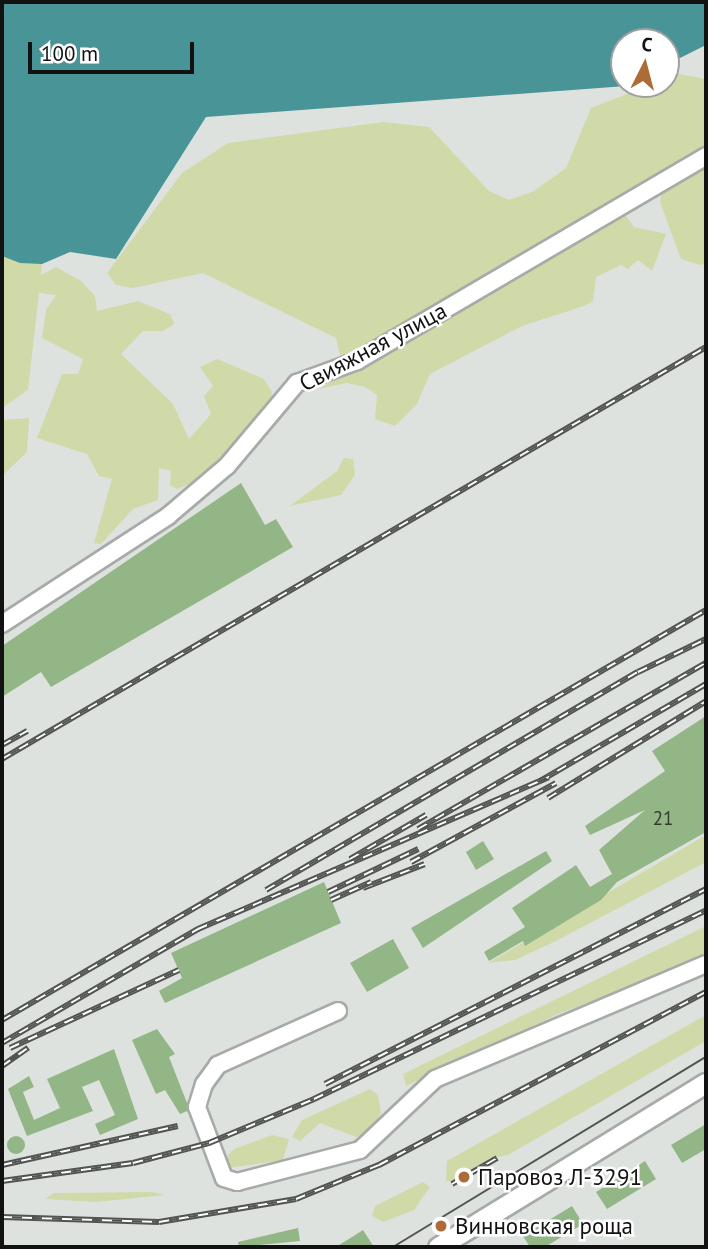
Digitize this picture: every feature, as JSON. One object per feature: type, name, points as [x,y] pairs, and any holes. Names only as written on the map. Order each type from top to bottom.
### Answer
[{"type":"main road","points":[[438,1247],[706,1083]]},
{"type":"street","name":"Свияжная улица","points":[[2,624],[168,516],[227,466],[297,383],[357,360],[706,156]]},
{"type":"street","points":[[338,1011],[218,1065],[204,1084],[197,1107],[224,1178],[237,1182],[360,1150],[420,1087],[706,964]]},
{"type":"green space","points":[[680,74],[706,79],[706,150],[342,364],[336,338],[203,273],[133,288],[116,285],[107,273],[182,173],[228,143],[383,122],[429,127],[489,191],[509,200],[534,191],[566,168],[591,108],[617,98],[680,98]]},
{"type":"green space","points":[[706,161],[706,264],[700,265],[681,259],[660,202],[662,187]]},
{"type":"green space","points":[[623,212],[634,227],[666,234],[652,271],[638,260],[628,269],[621,265],[596,277],[593,301],[522,326],[430,374],[417,404],[395,426],[375,419],[377,395],[365,387],[347,383],[318,389]]},
{"type":"green space","points":[[2,256],[42,264],[41,275],[56,267],[81,281],[95,296],[97,311],[138,301],[170,314],[174,324],[163,331],[143,331],[121,354],[173,404],[189,439],[211,414],[204,396],[213,386],[200,367],[217,359],[264,379],[272,392],[270,408],[200,480],[177,489],[170,485],[171,471],[159,468],[158,500],[133,509],[101,544],[94,543],[112,479],[99,476],[87,454],[37,438],[62,374],[78,374],[83,359],[42,338],[46,310],[56,295],[39,293],[28,390],[2,408]]},
{"type":"green space","points":[[29,418],[27,452],[2,476],[2,420]]},
{"type":"green space","points":[[344,458],[353,459],[355,475],[341,495],[290,506],[337,471]]},
{"type":"green space","points":[[706,835],[706,862],[554,942],[515,960],[488,963]]},
{"type":"green space","points":[[706,926],[706,958],[558,1014],[406,1086],[403,1074]]},
{"type":"green space","points":[[706,1015],[706,1041],[508,1155],[488,1159],[461,1181],[446,1181],[447,1161]]},
{"type":"green space","points":[[370,1089],[378,1095],[381,1113],[368,1134],[356,1137],[320,1123],[300,1141],[292,1137],[302,1120]]},
{"type":"green space","points":[[272,1135],[289,1139],[283,1160],[229,1168],[227,1156],[234,1149]]},
{"type":"green space","points":[[423,1182],[430,1187],[414,1210],[383,1222],[372,1216],[375,1206]]},
{"type":"green space","points":[[152,1192],[165,1195],[96,1202],[45,1199],[54,1193]]},
{"type":"water","points":[[2,2],[706,2],[706,45],[680,58],[680,28],[610,28],[610,87],[206,117],[116,259],[70,252],[42,264],[20,263],[2,256]]},
{"type":"building","points":[[241,483],[265,525],[276,519],[293,547],[51,687],[41,672],[2,697],[2,646]]},
{"type":"building","points":[[706,716],[706,832],[617,882],[601,900],[525,946],[523,941],[489,961],[484,952],[525,927],[512,908],[576,865],[590,887],[612,874],[599,850],[645,810],[590,835],[585,826],[665,771],[652,751]]},
{"type":"building","points":[[483,841],[494,859],[476,870],[466,852]]},
{"type":"building","points":[[546,851],[552,861],[423,948],[411,928]]},
{"type":"building","points":[[324,882],[341,923],[165,1003],[159,991],[182,978],[171,953]]},
{"type":"building","points":[[393,939],[409,968],[367,992],[350,963]]},
{"type":"building","points":[[157,1029],[175,1054],[169,1057],[187,1103],[187,1111],[180,1114],[165,1090],[156,1094],[132,1040]]},
{"type":"building","points":[[114,1049],[138,1119],[100,1135],[95,1124],[115,1115],[99,1080],[82,1087],[93,1111],[27,1136],[8,1089],[29,1076],[34,1087],[23,1092],[34,1120],[60,1108],[47,1079]]},
{"type":"building","points":[[706,1124],[706,1149],[682,1163],[671,1145]]},
{"type":"building","points":[[12,1136],[20,1136],[25,1145],[23,1152],[12,1154],[7,1149],[7,1141]]},
{"type":"building","points":[[645,1161],[656,1179],[607,1209],[596,1192]]},
{"type":"building","points":[[572,1206],[583,1224],[545,1247],[530,1247],[523,1236]]},
{"type":"building","points":[[298,1228],[300,1241],[239,1247],[238,1242]]},
{"type":"building","points":[[363,1230],[374,1247],[336,1247]]},
{"type":"tram line","points":[[393,1247],[706,1057]]},
{"type":"railway","points":[[2,759],[706,347]]},
{"type":"railway","points":[[2,1020],[706,610]]},
{"type":"railway","points":[[266,890],[638,672],[706,639]]},
{"type":"railway","points":[[418,829],[706,663]]},
{"type":"railway","points":[[540,781],[706,684]]},
{"type":"railway","points":[[548,798],[706,701]]},
{"type":"railway","points":[[2,745],[27,731]]},
{"type":"railway","points":[[2,1043],[198,929],[549,777]]},
{"type":"railway","points":[[411,862],[556,783]]},
{"type":"railway","points":[[350,859],[426,815]]},
{"type":"railway","points":[[328,892],[418,849]]},
{"type":"railway","points":[[363,888],[425,864]]},
{"type":"railway","points":[[331,900],[371,882]]},
{"type":"railway","points":[[325,1084],[706,889]]},
{"type":"railway","points":[[2,1181],[133,1163],[209,1143],[314,1099],[706,910]]},
{"type":"railway","points":[[10,1048],[179,970]]},
{"type":"railway","points":[[2,1217],[159,1222],[296,1199],[379,1165],[706,992]]},
{"type":"railway","points":[[2,1066],[28,1048]]},
{"type":"railway","points":[[2,1165],[178,1126]]},
{"type":"railway","points":[[452,1184],[497,1158]]},
{"type":"place","name":"Паровоз Л-3291","points":[[464,1177]]},
{"type":"place","name":"Винновская роща","points":[[441,1226]]}]
